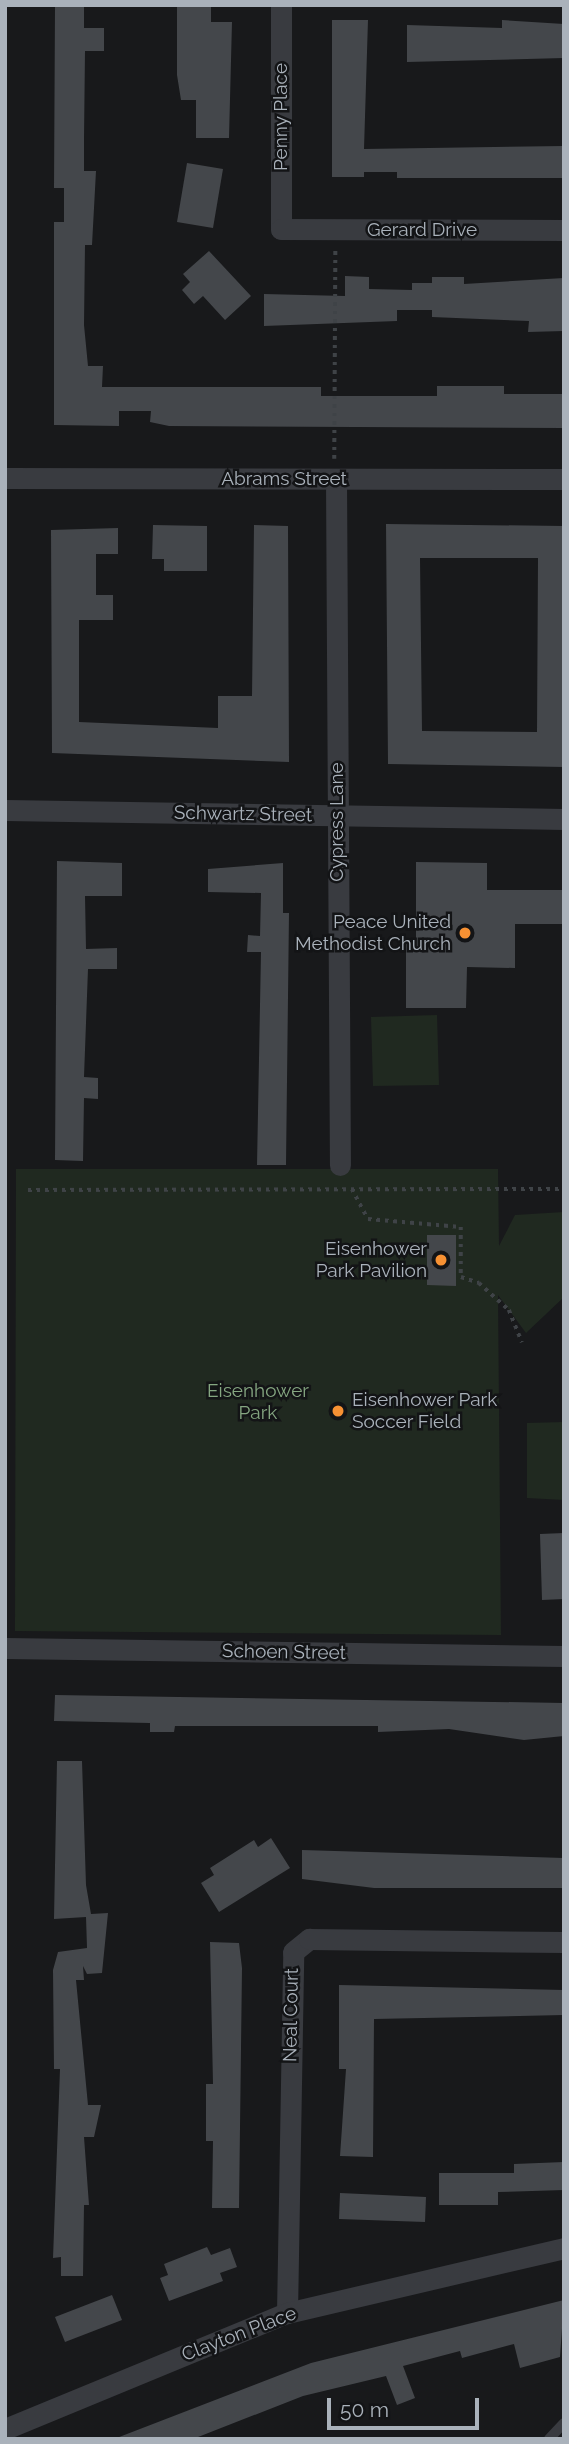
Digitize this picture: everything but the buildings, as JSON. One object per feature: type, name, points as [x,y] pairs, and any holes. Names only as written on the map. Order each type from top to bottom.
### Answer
[{"type":"street","name":"Penny Place","points":[[281,5],[281,229]]},
{"type":"street","name":"Gerard Drive","points":[[281,229],[564,230]]},
{"type":"street","name":"Abrams Street","points":[[5,478],[564,479]]},
{"type":"street","name":"Cypress Lane","points":[[336,479],[340,1165]]},
{"type":"street","name":"Schwartz Street","points":[[5,810],[564,819]]},
{"type":"street","name":"Schoen Street","points":[[5,1648],[564,1656]]},
{"type":"street","name":"Neal Court","points":[[287,2312],[293,1952],[309,1939],[564,1942]]},
{"type":"street","name":"Clayton Place","points":[[5,2429],[287,2312],[564,2248]]},
{"type":"lane","points":[[549,2439],[564,2423]]},
{"type":"path","points":[[335,230],[336,479]]},
{"type":"path","points":[[340,1165],[368,1219],[461,1227],[461,1277],[479,1283],[509,1310],[522,1343]]},
{"type":"path","points":[[28,1190],[564,1189]]},
{"type":"green space","points":[[437,1015],[439,1085],[373,1086],[371,1017]]},
{"type":"green space","name":"Eisenhower Park","points":[[16,1169],[498,1169],[499,1246],[515,1215],[564,1212],[564,1297],[526,1333],[498,1295],[501,1635],[15,1631]]},
{"type":"green space","points":[[564,1422],[564,1500],[527,1498],[527,1423]]},
{"type":"place","name":"Peace United Methodist Church","points":[[465,933]]},
{"type":"place","name":"Eisenhower Park Pavilion","points":[[441,1260]]},
{"type":"place","name":"Eisenhower Park Soccer Field","points":[[338,1411]]}]
